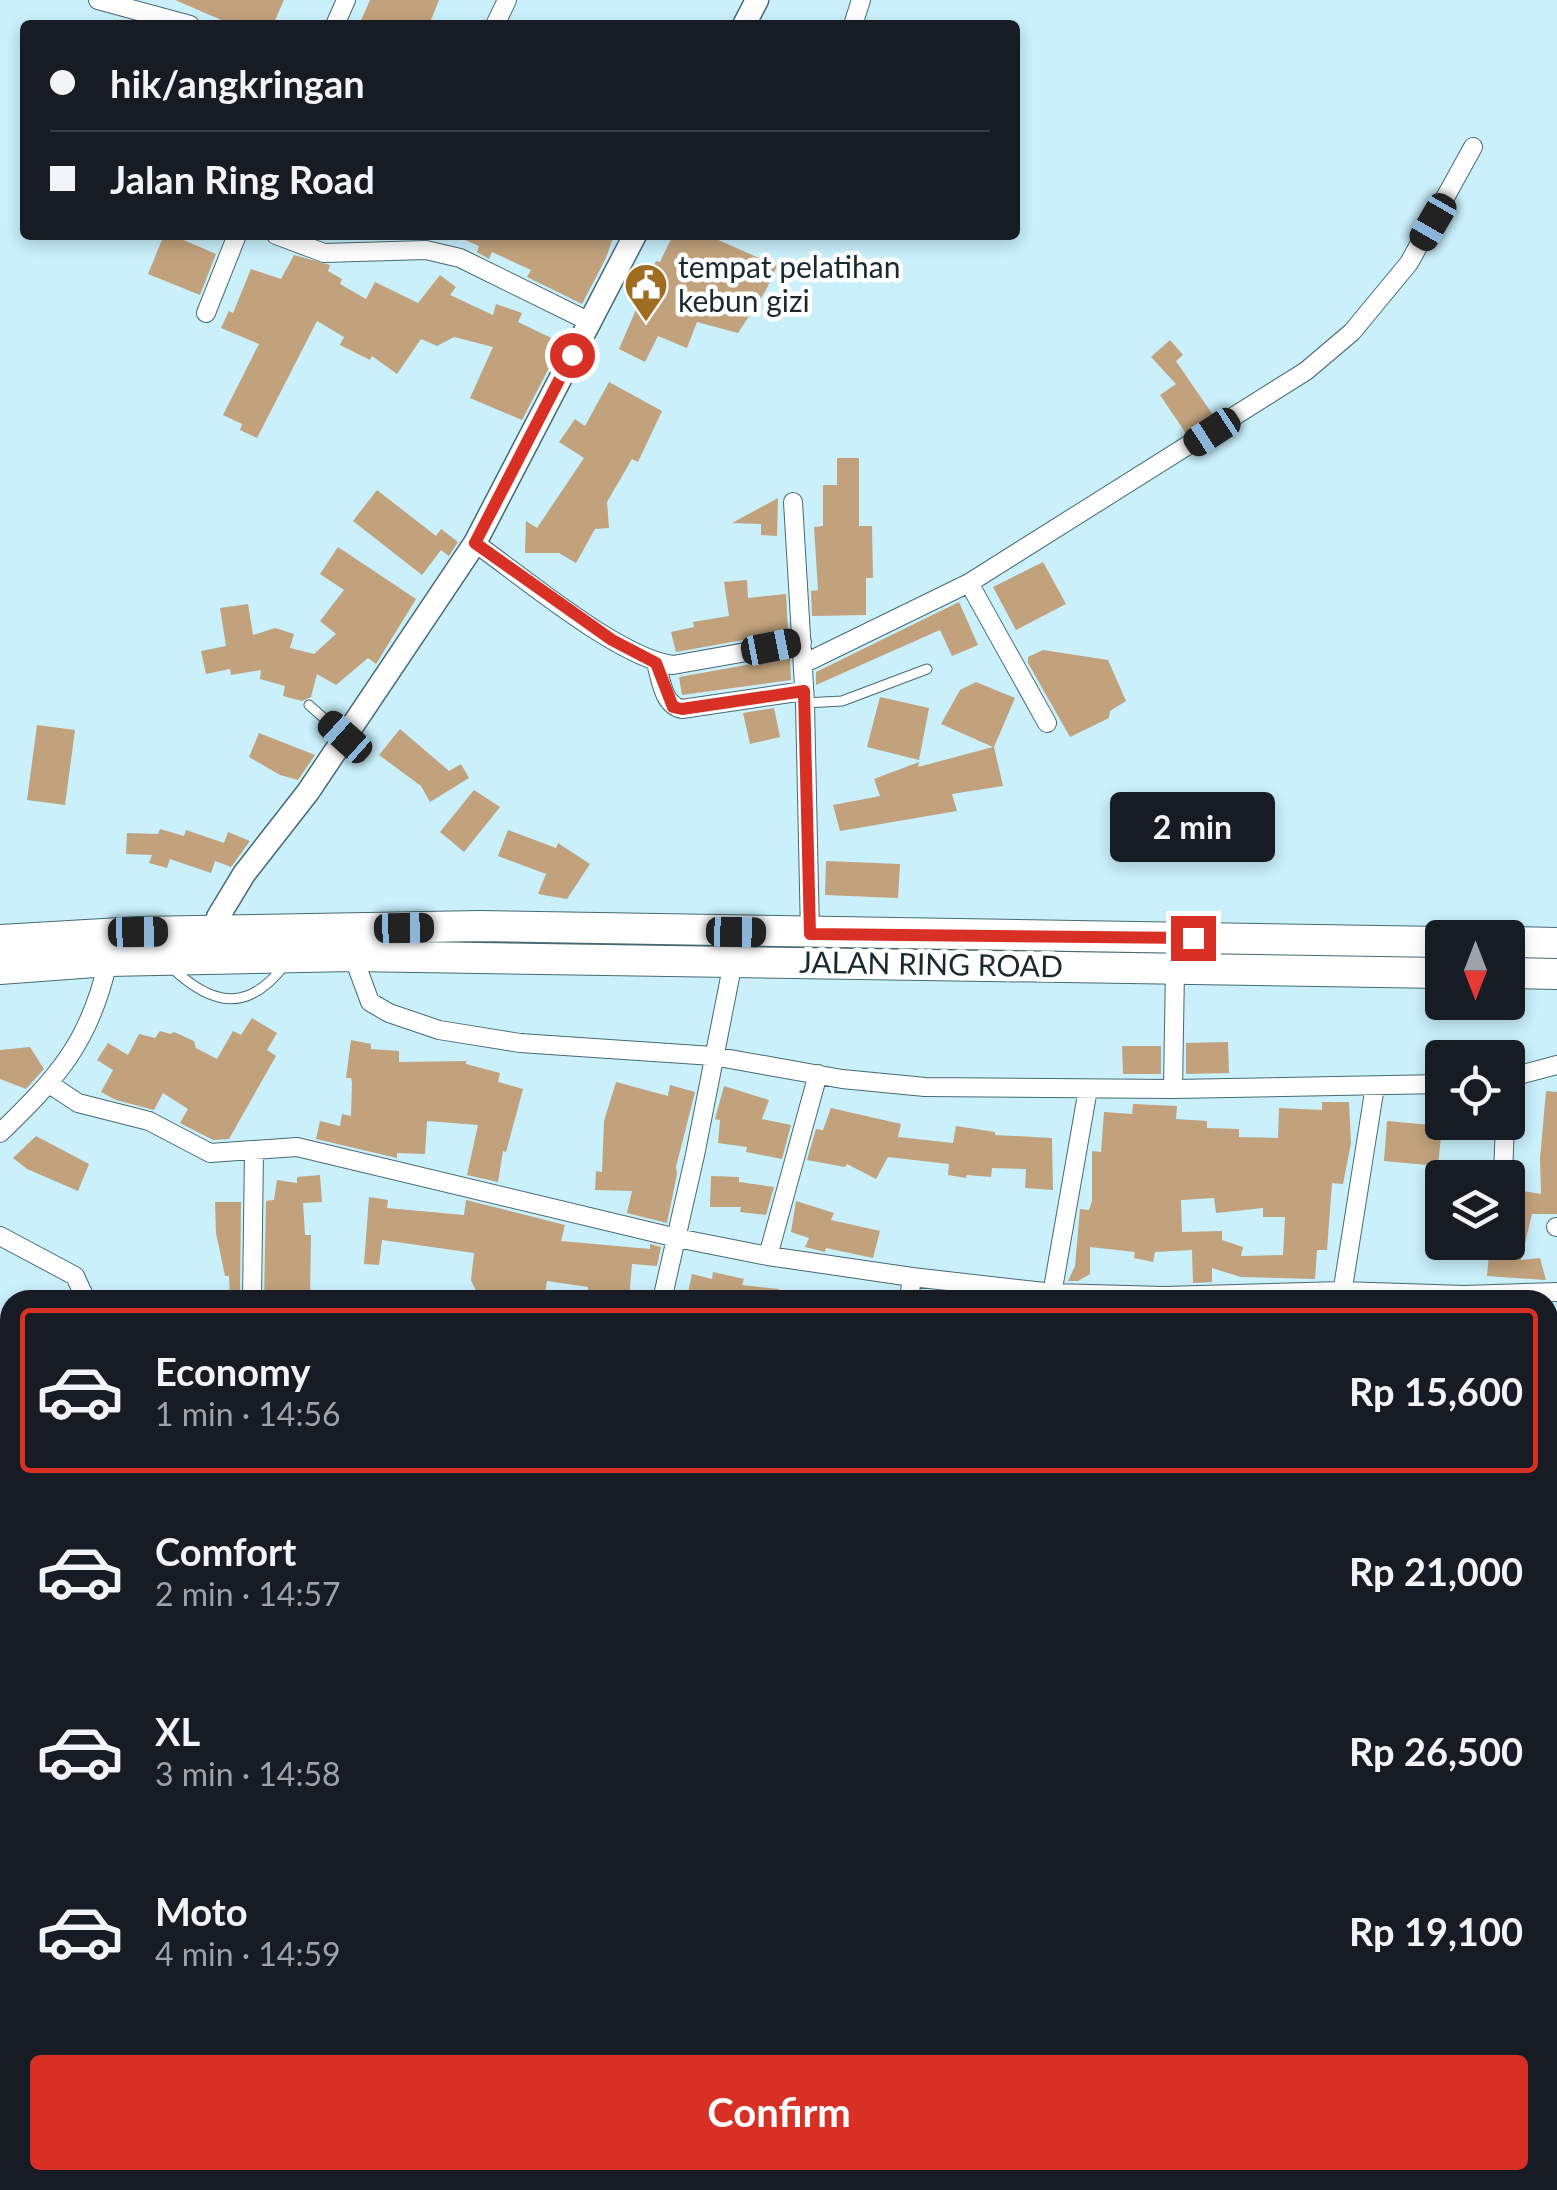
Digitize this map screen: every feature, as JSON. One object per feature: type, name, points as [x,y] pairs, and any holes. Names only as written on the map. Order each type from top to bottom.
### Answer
[{"type":"highway","name":"JALAN RING ROAD","points":[[0,940],[70,934],[480,926],[1425,942]]},
{"type":"highway","points":[[1385,941],[1386,972]]},
{"type":"highway","points":[[1525,942],[1557,943]]},
{"type":"highway","name":"JALAN RING ROAD","points":[[0,969],[108,961],[352,956],[730,974],[1176,969],[1425,973]]},
{"type":"highway","points":[[1525,973],[1557,974]]},
{"type":"street","points":[[98,0],[172,20]]},
{"type":"street","points":[[804,664],[969,583],[1306,371],[1341,342],[1410,263],[1472,147]]},
{"type":"street","points":[[206,313],[235,240]]},
{"type":"street","points":[[289,240],[324,253],[426,250],[460,258],[588,321]]},
{"type":"street","points":[[215,931],[218,917],[244,874],[308,792],[475,543],[632,240]]},
{"type":"street","points":[[793,502],[804,664],[810,934]]},
{"type":"street","points":[[475,543],[612,640],[656,663],[673,665],[802,642]]},
{"type":"street","points":[[969,583],[1047,723]]},
{"type":"street","points":[[656,663],[673,707],[805,697]]},
{"type":"street","points":[[352,956],[370,1002],[439,1030],[520,1043],[714,1056],[925,1087],[1173,1089],[1425,1085]]},
{"type":"street","points":[[0,1134],[50,1085],[88,1024],[108,961]]},
{"type":"street","points":[[1173,1089],[1176,969]]},
{"type":"street","points":[[664,1290],[730,974]]},
{"type":"street","points":[[1525,1074],[1557,1066]]},
{"type":"street","points":[[768,1256],[818,1074]]},
{"type":"street","points":[[50,1085],[78,1102],[149,1122],[210,1153],[297,1147],[676,1238],[768,1256],[1003,1290]]},
{"type":"street","points":[[1342,1290],[1375,1086]]},
{"type":"street","points":[[1053,1290],[1088,1089]]},
{"type":"street","points":[[252,1290],[254,1151]]},
{"type":"street","points":[[0,1236],[76,1276],[82,1290]]},
{"type":"street","points":[[910,1290],[912,1277]]},
{"type":"lane","points":[[805,697],[842,701],[927,668]]},
{"type":"lane","points":[[309,705],[345,737]]},
{"type":"lane","points":[[164,960],[193,988],[220,998],[240,1000],[274,980],[291,957]]},
{"type":"building","points":[[175,0],[284,0],[275,20],[221,20]]},
{"type":"building","points":[[370,0],[439,0],[431,20],[361,20]]},
{"type":"building","points":[[162,240],[184,240],[216,254],[200,295],[148,274]]},
{"type":"building","points":[[465,240],[612,240],[582,304],[527,277],[531,270],[492,252],[489,259],[477,252],[479,246]]},
{"type":"building","points":[[671,240],[718,240],[777,266],[738,333],[697,322],[687,348],[658,336],[645,362],[619,349],[644,291],[638,289],[646,270],[651,272],[656,261],[660,262]]},
{"type":"building","points":[[294,255],[330,265],[328,271],[342,279],[340,284],[366,299],[375,282],[418,303],[440,275],[456,287],[450,295],[493,315],[496,304],[522,313],[518,322],[562,343],[522,420],[470,398],[493,347],[454,337],[437,346],[421,339],[397,374],[372,356],[370,360],[340,345],[344,337],[317,321],[257,438],[240,430],[242,424],[223,415],[259,344],[221,328],[229,311],[233,313],[251,269],[281,279]]},
{"type":"building","points":[[1170,340],[1183,355],[1176,361],[1213,415],[1185,432],[1160,395],[1176,384],[1151,357]]},
{"type":"building","points":[[609,382],[662,411],[638,462],[632,459],[607,502],[609,528],[595,529],[576,563],[559,553],[525,553],[526,521],[537,528],[584,458],[559,442],[575,419],[585,426]]},
{"type":"building","points":[[837,458],[859,458],[859,526],[872,526],[873,578],[866,578],[866,615],[812,616],[811,591],[818,590],[814,527],[823,526],[823,485],[837,485]]},
{"type":"building","points":[[377,490],[436,536],[441,529],[458,542],[449,556],[441,550],[422,575],[353,521]]},
{"type":"building","points":[[778,498],[777,536],[761,535],[761,524],[732,523]]},
{"type":"building","points":[[338,547],[416,599],[376,664],[368,658],[336,685],[317,674],[311,697],[302,701],[283,696],[285,686],[260,679],[261,670],[231,675],[230,669],[206,674],[201,651],[226,646],[220,608],[248,604],[253,635],[275,628],[294,634],[290,648],[314,654],[336,634],[320,621],[344,590],[320,574]]},
{"type":"building","points":[[1043,562],[1066,604],[1016,630],[993,587]]},
{"type":"building","points":[[747,580],[748,598],[786,594],[788,632],[676,652],[671,632],[694,627],[693,622],[729,616],[724,582]]},
{"type":"building","points":[[959,602],[978,645],[952,656],[940,630],[816,685],[816,672]]},
{"type":"building","points":[[1043,650],[1108,660],[1126,701],[1110,711],[1109,718],[1070,737],[1028,663],[1028,657]]},
{"type":"building","points":[[790,657],[791,680],[682,695],[679,677]]},
{"type":"building","points":[[976,682],[1015,698],[994,747],[1003,786],[952,794],[957,811],[840,831],[833,805],[880,796],[874,779],[919,762],[918,767],[993,747],[941,724],[960,690]]},
{"type":"building","points":[[880,697],[929,708],[919,760],[867,747]]},
{"type":"building","points":[[774,708],[780,737],[750,744],[743,713]]},
{"type":"building","points":[[37,725],[75,730],[65,805],[27,800]]},
{"type":"building","points":[[400,729],[449,771],[461,764],[469,778],[430,802],[421,786],[379,755]]},
{"type":"building","points":[[259,733],[315,755],[298,780],[280,775],[249,757]]},
{"type":"building","points":[[474,790],[500,807],[464,852],[440,832]]},
{"type":"building","points":[[160,829],[184,836],[186,830],[224,843],[228,832],[250,841],[231,867],[215,861],[211,873],[170,859],[167,868],[149,863],[152,855],[126,854],[127,833],[158,834]]},
{"type":"building","points":[[508,830],[556,848],[558,843],[590,864],[567,899],[538,894],[546,874],[498,856]]},
{"type":"building","points":[[826,861],[900,864],[898,898],[825,895]]},
{"type":"building","points":[[252,1018],[277,1033],[267,1050],[276,1056],[229,1139],[213,1140],[180,1123],[188,1109],[163,1093],[154,1110],[101,1092],[113,1070],[97,1060],[108,1043],[128,1055],[139,1034],[155,1038],[160,1031],[174,1032],[194,1041],[196,1048],[217,1059],[233,1031],[241,1035]]},
{"type":"building","points":[[351,1040],[371,1044],[371,1049],[399,1051],[399,1062],[466,1061],[500,1073],[498,1082],[523,1089],[506,1152],[503,1151],[498,1182],[467,1175],[478,1125],[427,1121],[425,1154],[397,1153],[397,1158],[316,1139],[320,1121],[340,1126],[342,1114],[351,1116],[352,1082],[346,1078]]},
{"type":"building","points":[[1228,1042],[1229,1073],[1186,1074],[1186,1043]]},
{"type":"building","points":[[1122,1046],[1161,1046],[1161,1074],[1123,1074]]},
{"type":"building","points":[[30,1047],[44,1069],[26,1089],[0,1079],[0,1050]]},
{"type":"building","points":[[616,1082],[668,1096],[670,1085],[695,1092],[667,1223],[627,1213],[632,1191],[595,1190],[596,1171],[602,1172],[604,1121]]},
{"type":"building","points":[[724,1086],[769,1100],[762,1119],[791,1125],[782,1159],[746,1152],[747,1147],[718,1143],[720,1120],[715,1119]]},
{"type":"building","points":[[1546,1091],[1557,1092],[1557,1214],[1532,1214],[1525,1243],[1525,1191],[1541,1194]]},
{"type":"building","points":[[1322,1102],[1349,1102],[1351,1143],[1343,1184],[1332,1183],[1327,1250],[1317,1250],[1315,1279],[1241,1277],[1212,1268],[1212,1282],[1193,1283],[1192,1250],[1155,1252],[1153,1262],[1134,1258],[1135,1252],[1090,1247],[1090,1274],[1078,1281],[1068,1281],[1075,1266],[1080,1209],[1089,1210],[1092,1201],[1092,1151],[1101,1152],[1104,1112],[1132,1114],[1133,1104],[1177,1106],[1176,1119],[1207,1121],[1207,1128],[1239,1129],[1239,1137],[1278,1138],[1279,1108],[1322,1110]],"holes":[[[1214,1198],[1216,1213],[1263,1208],[1263,1217],[1285,1217],[1283,1255],[1241,1256],[1243,1247],[1222,1240],[1222,1231],[1182,1232],[1181,1200]]]},
{"type":"building","points":[[831,1108],[901,1124],[898,1137],[953,1143],[956,1126],[995,1135],[1052,1138],[1053,1190],[1025,1188],[1026,1169],[992,1168],[991,1177],[966,1178],[948,1175],[949,1164],[888,1157],[876,1179],[847,1164],[845,1167],[807,1160],[816,1129],[823,1130]]},
{"type":"building","points":[[1387,1121],[1425,1124],[1425,1140],[1441,1140],[1439,1160],[1425,1160],[1425,1165],[1384,1161]]},
{"type":"building","points":[[36,1136],[89,1164],[78,1191],[27,1169],[13,1158]]},
{"type":"building","points":[[320,1175],[322,1202],[303,1203],[305,1235],[311,1235],[310,1290],[264,1290],[266,1201],[274,1200],[277,1180],[297,1183],[297,1177]]},
{"type":"building","points":[[711,1176],[739,1177],[739,1182],[774,1187],[766,1215],[740,1212],[741,1207],[710,1207]]},
{"type":"building","points":[[369,1197],[388,1200],[387,1208],[464,1215],[466,1200],[565,1225],[561,1241],[661,1247],[657,1266],[632,1264],[630,1290],[588,1290],[547,1281],[546,1290],[476,1290],[471,1280],[474,1253],[382,1240],[379,1265],[364,1264]]},
{"type":"building","points":[[796,1201],[834,1213],[831,1220],[880,1231],[873,1258],[805,1247],[809,1238],[791,1232]]},
{"type":"building","points":[[215,1202],[241,1202],[240,1290],[230,1290],[216,1233]]},
{"type":"building","points":[[1540,1258],[1546,1280],[1487,1276],[1488,1260]]},
{"type":"building","points":[[713,1272],[744,1279],[742,1285],[779,1290],[689,1290],[692,1274],[712,1279]]},
{"type":"place","name":"tempat pelatihan kebun gizi","points":[[646,323]]},
{"type":"route","points":[[572,355],[475,543],[612,640],[656,663],[673,707],[682,709],[804,691],[810,934],[1193,938]]}]
